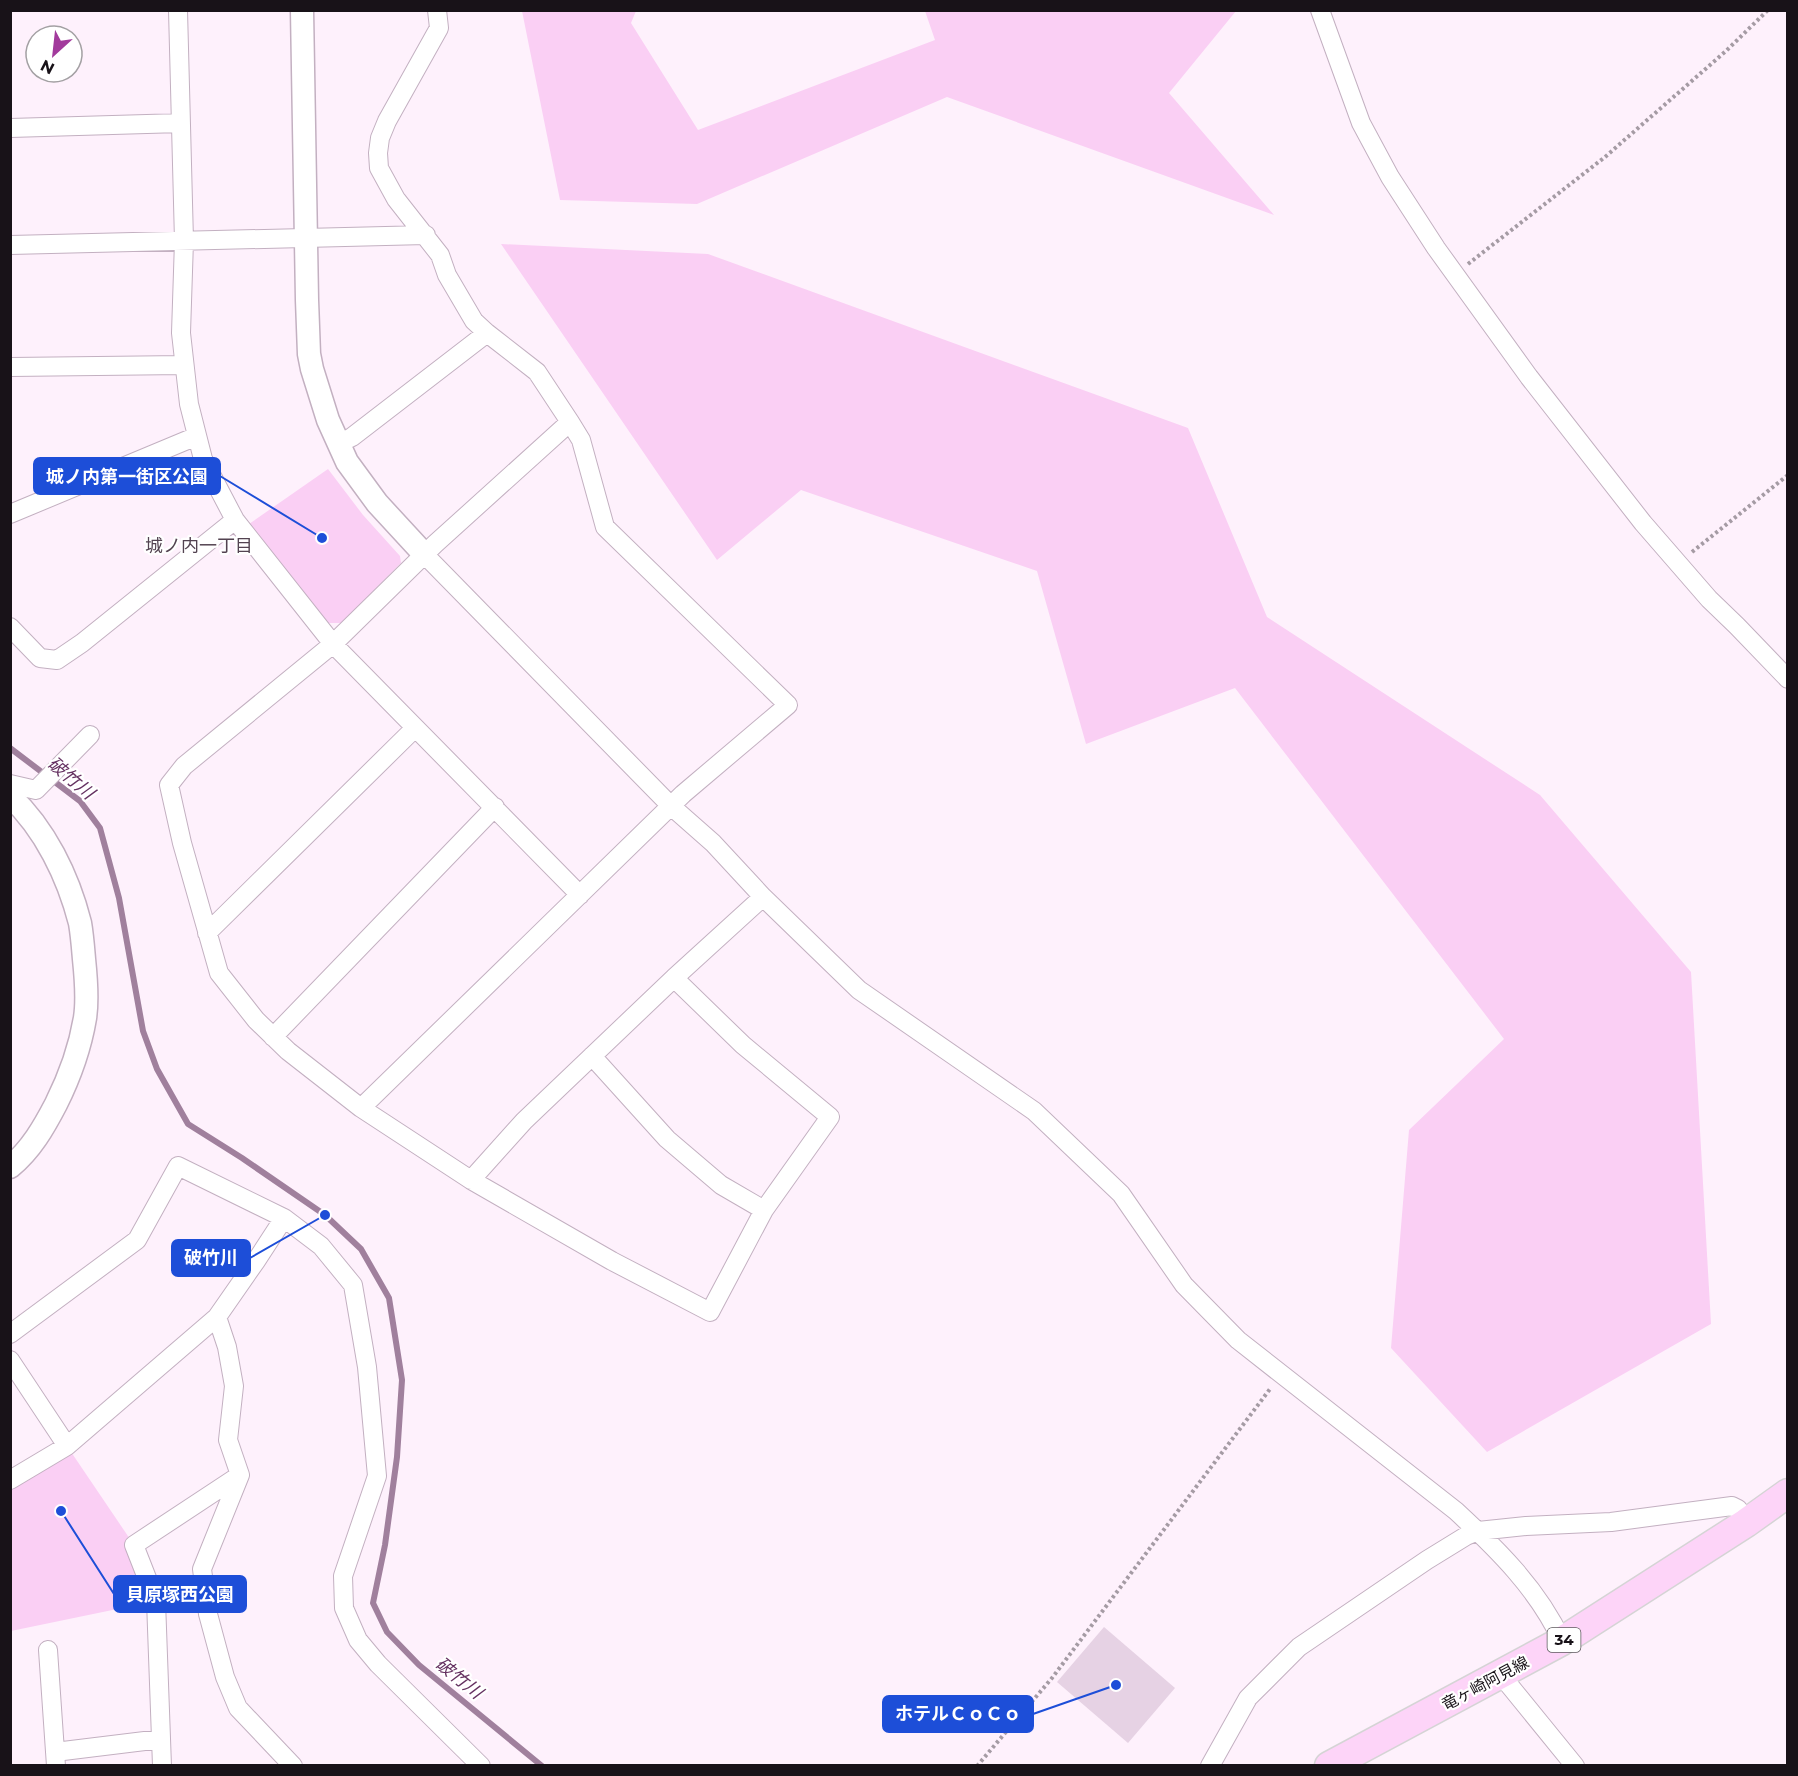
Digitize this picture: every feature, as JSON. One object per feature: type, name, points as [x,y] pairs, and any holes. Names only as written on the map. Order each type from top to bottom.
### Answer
[{"type":"main road","name":"竜ヶ崎阿見線","points":[[1329,1766],[1562,1641],[1746,1523],[1788,1493]]},
{"type":"street","points":[[178,10],[184,241],[181,333],[189,404],[203,459],[235,520],[333,644],[580,895]]},
{"type":"street","points":[[302,10],[309,354],[321,402],[338,444],[376,503],[671,806],[713,843],[763,897],[859,990],[1034,1111],[1121,1194],[1184,1285],[1239,1340],[1456,1511],[1478,1531],[1533,1591],[1562,1641]]},
{"type":"street","points":[[361,1108],[671,806],[788,705],[605,527],[581,441],[570,422],[537,372],[474,321],[447,275],[440,255],[396,199],[379,168],[380,138],[387,121],[439,28],[437,10]]},
{"type":"street","points":[[1320,10],[1361,123],[1390,177],[1436,248],[1529,377],[1636,514],[1709,599],[1788,679]]},
{"type":"street","points":[[10,128],[181,123]]},
{"type":"street","points":[[10,246],[426,236]]},
{"type":"street","points":[[338,444],[352,437],[488,333]]},
{"type":"street","points":[[10,368],[184,365]]},
{"type":"street","points":[[570,422],[424,554],[333,644],[184,766],[169,785],[182,843],[219,973],[256,1020],[288,1052],[361,1108],[471,1180],[612,1261],[711,1312],[764,1210],[830,1117],[743,1045],[674,978]]},
{"type":"street","points":[[10,514],[197,436]]},
{"type":"street","points":[[10,627],[40,658],[57,660],[82,643],[235,520]]},
{"type":"street","points":[[207,933],[415,728]]},
{"type":"street","points":[[10,784],[36,790],[90,735]]},
{"type":"street","points":[[10,796],[24,810],[47,842],[67,885],[80,924],[86,976],[85,1017],[74,1062],[41,1133],[10,1167]]},
{"type":"street","points":[[273,1037],[495,807]]},
{"type":"street","points":[[471,1180],[524,1121],[763,897]]},
{"type":"street","points":[[592,1056],[667,1138],[721,1185],[764,1210]]},
{"type":"street","points":[[10,1334],[137,1240],[178,1166],[284,1218],[321,1246],[353,1285],[368,1367],[377,1476],[343,1576],[344,1608],[358,1640],[371,1656],[481,1766]]},
{"type":"street","points":[[10,1480],[67,1446],[218,1317],[284,1218]]},
{"type":"street","points":[[218,1317],[227,1347],[234,1386],[228,1440],[240,1475],[202,1569],[208,1614],[225,1677],[238,1708],[293,1766]]},
{"type":"street","points":[[10,1360],[67,1446]]},
{"type":"street","points":[[162,1766],[156,1601],[134,1545],[240,1475]]},
{"type":"street","points":[[1210,1766],[1248,1698],[1299,1647],[1426,1560],[1466,1536],[1478,1531],[1611,1522],[1732,1506],[1738,1509],[1746,1523]]},
{"type":"street","points":[[48,1650],[55,1759],[161,1739]]},
{"type":"street","points":[[1500,1675],[1575,1766]]},
{"type":"path","points":[[1455,273],[1605,157],[1726,51],[1768,10]]},
{"type":"path","points":[[1677,564],[1788,475]]},
{"type":"path","points":[[977,1766],[1052,1678],[1281,1374]]},
{"type":"shaded area","points":[[522,11],[636,11],[631,23],[698,130],[935,40],[925,11],[1236,11],[1169,93],[1274,215],[947,97],[697,204],[560,200]]},
{"type":"shaded area","points":[[501,244],[708,254],[1188,428],[1267,617],[1540,795],[1691,972],[1711,1324],[1487,1452],[1391,1348],[1409,1130],[1504,1039],[1235,688],[1086,744],[1037,571],[801,490],[717,560]]},
{"type":"shaded area","points":[[328,469],[363,515],[400,556],[401,563],[341,623],[328,623],[249,524]]},
{"type":"shaded area","points":[[67,1446],[134,1545],[156,1601],[11,1631],[10,1478]]},
{"type":"building","points":[[1104,1627],[1175,1688],[1128,1743],[1057,1682]]},
{"type":"waterway","name":"破竹川","points":[[10,748],[80,801],[100,828],[119,898],[143,1031],[157,1069],[188,1124],[325,1215],[361,1249],[389,1298],[402,1380],[397,1457],[385,1545],[373,1603],[387,1632],[419,1665],[542,1766]]},
{"type":"place","name":"城ノ内第一街区公園","points":[[322,538]]},
{"type":"place","name":"破竹川","points":[[325,1215]]},
{"type":"place","name":"貝原塚西公園","points":[[61,1511]]},
{"type":"place","name":"ホテルＣｏＣｏ","points":[[1116,1685]]},
{"type":"district","name":"城ノ内一丁目","points":[[199,546]]}]
